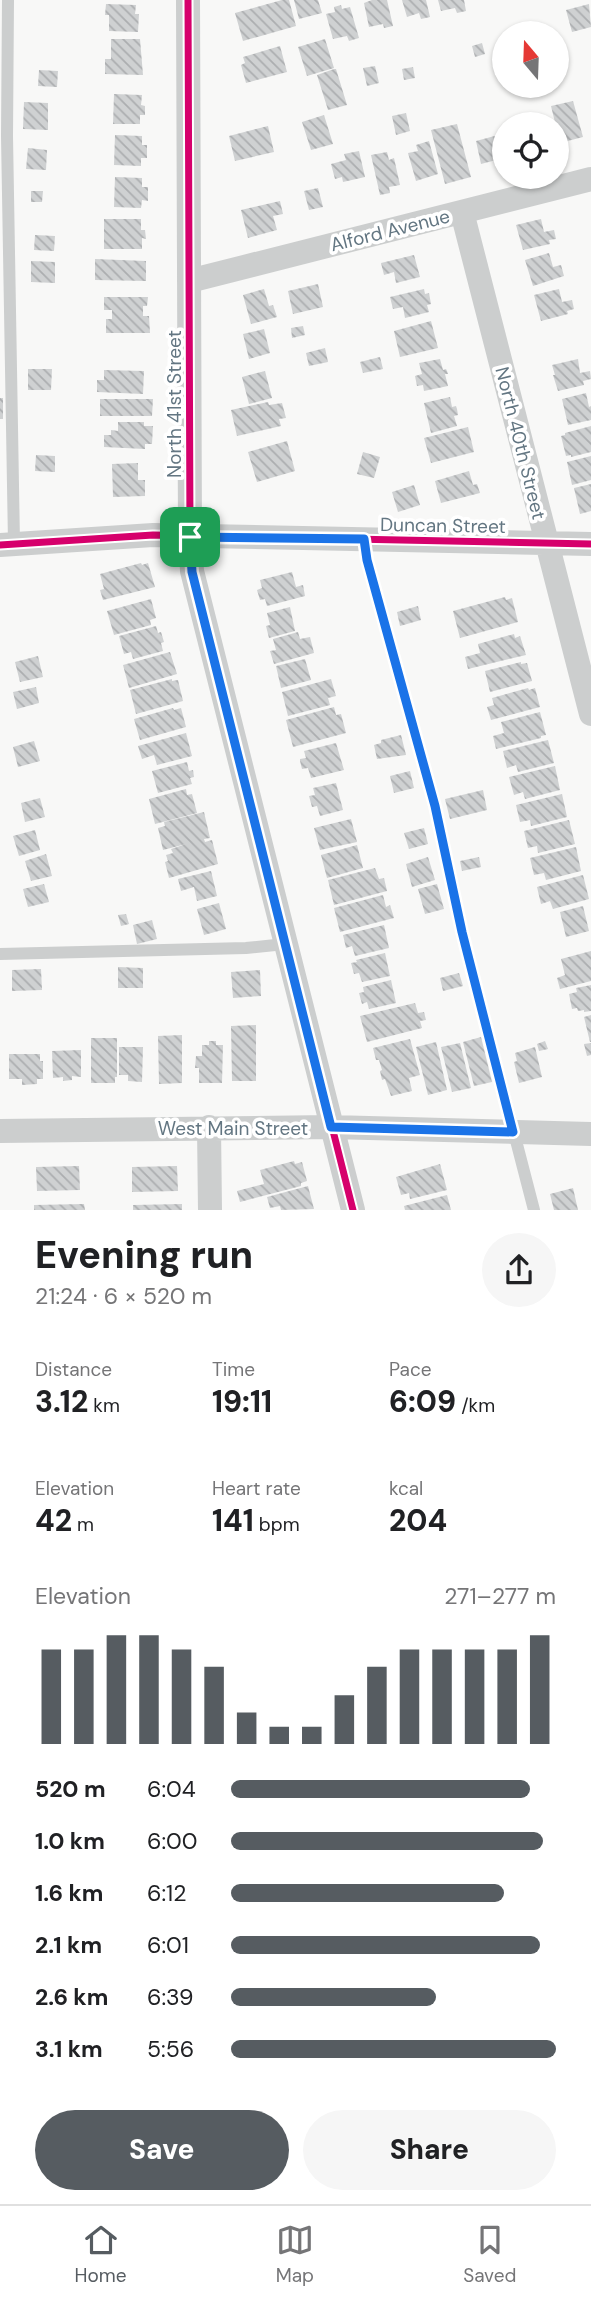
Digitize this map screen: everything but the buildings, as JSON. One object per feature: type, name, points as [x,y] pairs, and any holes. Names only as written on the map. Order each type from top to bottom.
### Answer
[{"type":"street","name":"North 41st Street","points":[[188,0],[192,572],[353,1210]]},
{"type":"street","name":"Alford Avenue","points":[[189,281],[591,179]]},
{"type":"street","name":"North 40th Street","points":[[462,212],[591,714]]},
{"type":"street","name":"Duncan Street","points":[[7,544],[153,535],[591,544]]},
{"type":"street","points":[[209,1127],[210,1210]]},
{"type":"street","name":"West Main Street","points":[[0,1131],[331,1127],[591,1134]]},
{"type":"lane","points":[[7,544],[8,0]]},
{"type":"lane","points":[[364,539],[367,560],[435,806],[462,932],[534,1210]]},
{"type":"lane","points":[[0,954],[246,948],[285,944]]},
{"type":"cycle path","points":[[188,0],[192,571],[353,1210]]},
{"type":"cycle path","points":[[0,545],[153,535],[591,544]]},
{"type":"route","points":[[190,537],[364,539],[367,560],[435,806],[462,932],[513,1132],[331,1127],[192,572],[190,537]]}]
